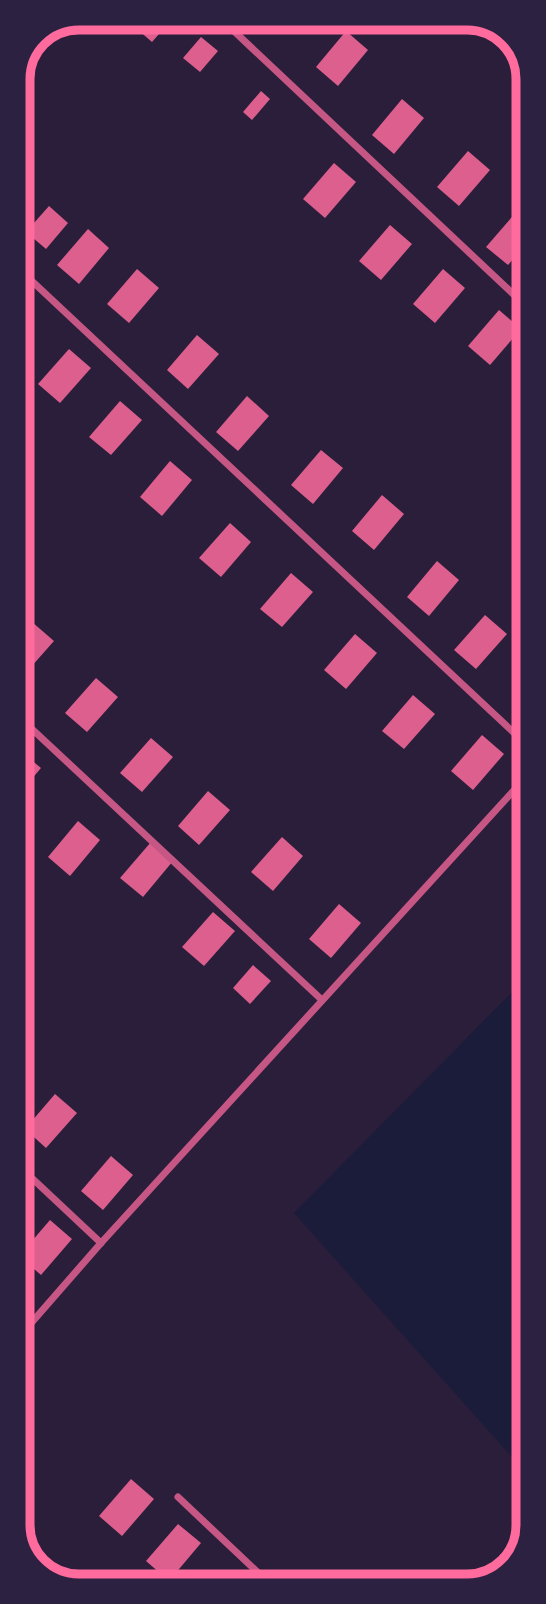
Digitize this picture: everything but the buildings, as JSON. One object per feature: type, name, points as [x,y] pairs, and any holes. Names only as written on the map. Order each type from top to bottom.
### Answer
[{"type":"street","points":[[233,30],[516,297]]},
{"type":"street","points":[[30,279],[516,735]]},
{"type":"street","points":[[30,727],[322,1000]]},
{"type":"street","points":[[30,1324],[516,788]]},
{"type":"street","points":[[30,1176],[101,1243]]},
{"type":"street","points":[[178,1497],[258,1574]]},
{"type":"shaded area","points":[[471,30],[483,32],[497,40],[508,51],[515,66],[516,988],[294,1213],[516,1462],[516,1532],[506,1555],[489,1569],[468,1574],[75,1574],[63,1572],[49,1564],[33,1544],[30,1526],[30,78],[33,60],[38,51],[51,38],[69,31]]}]
